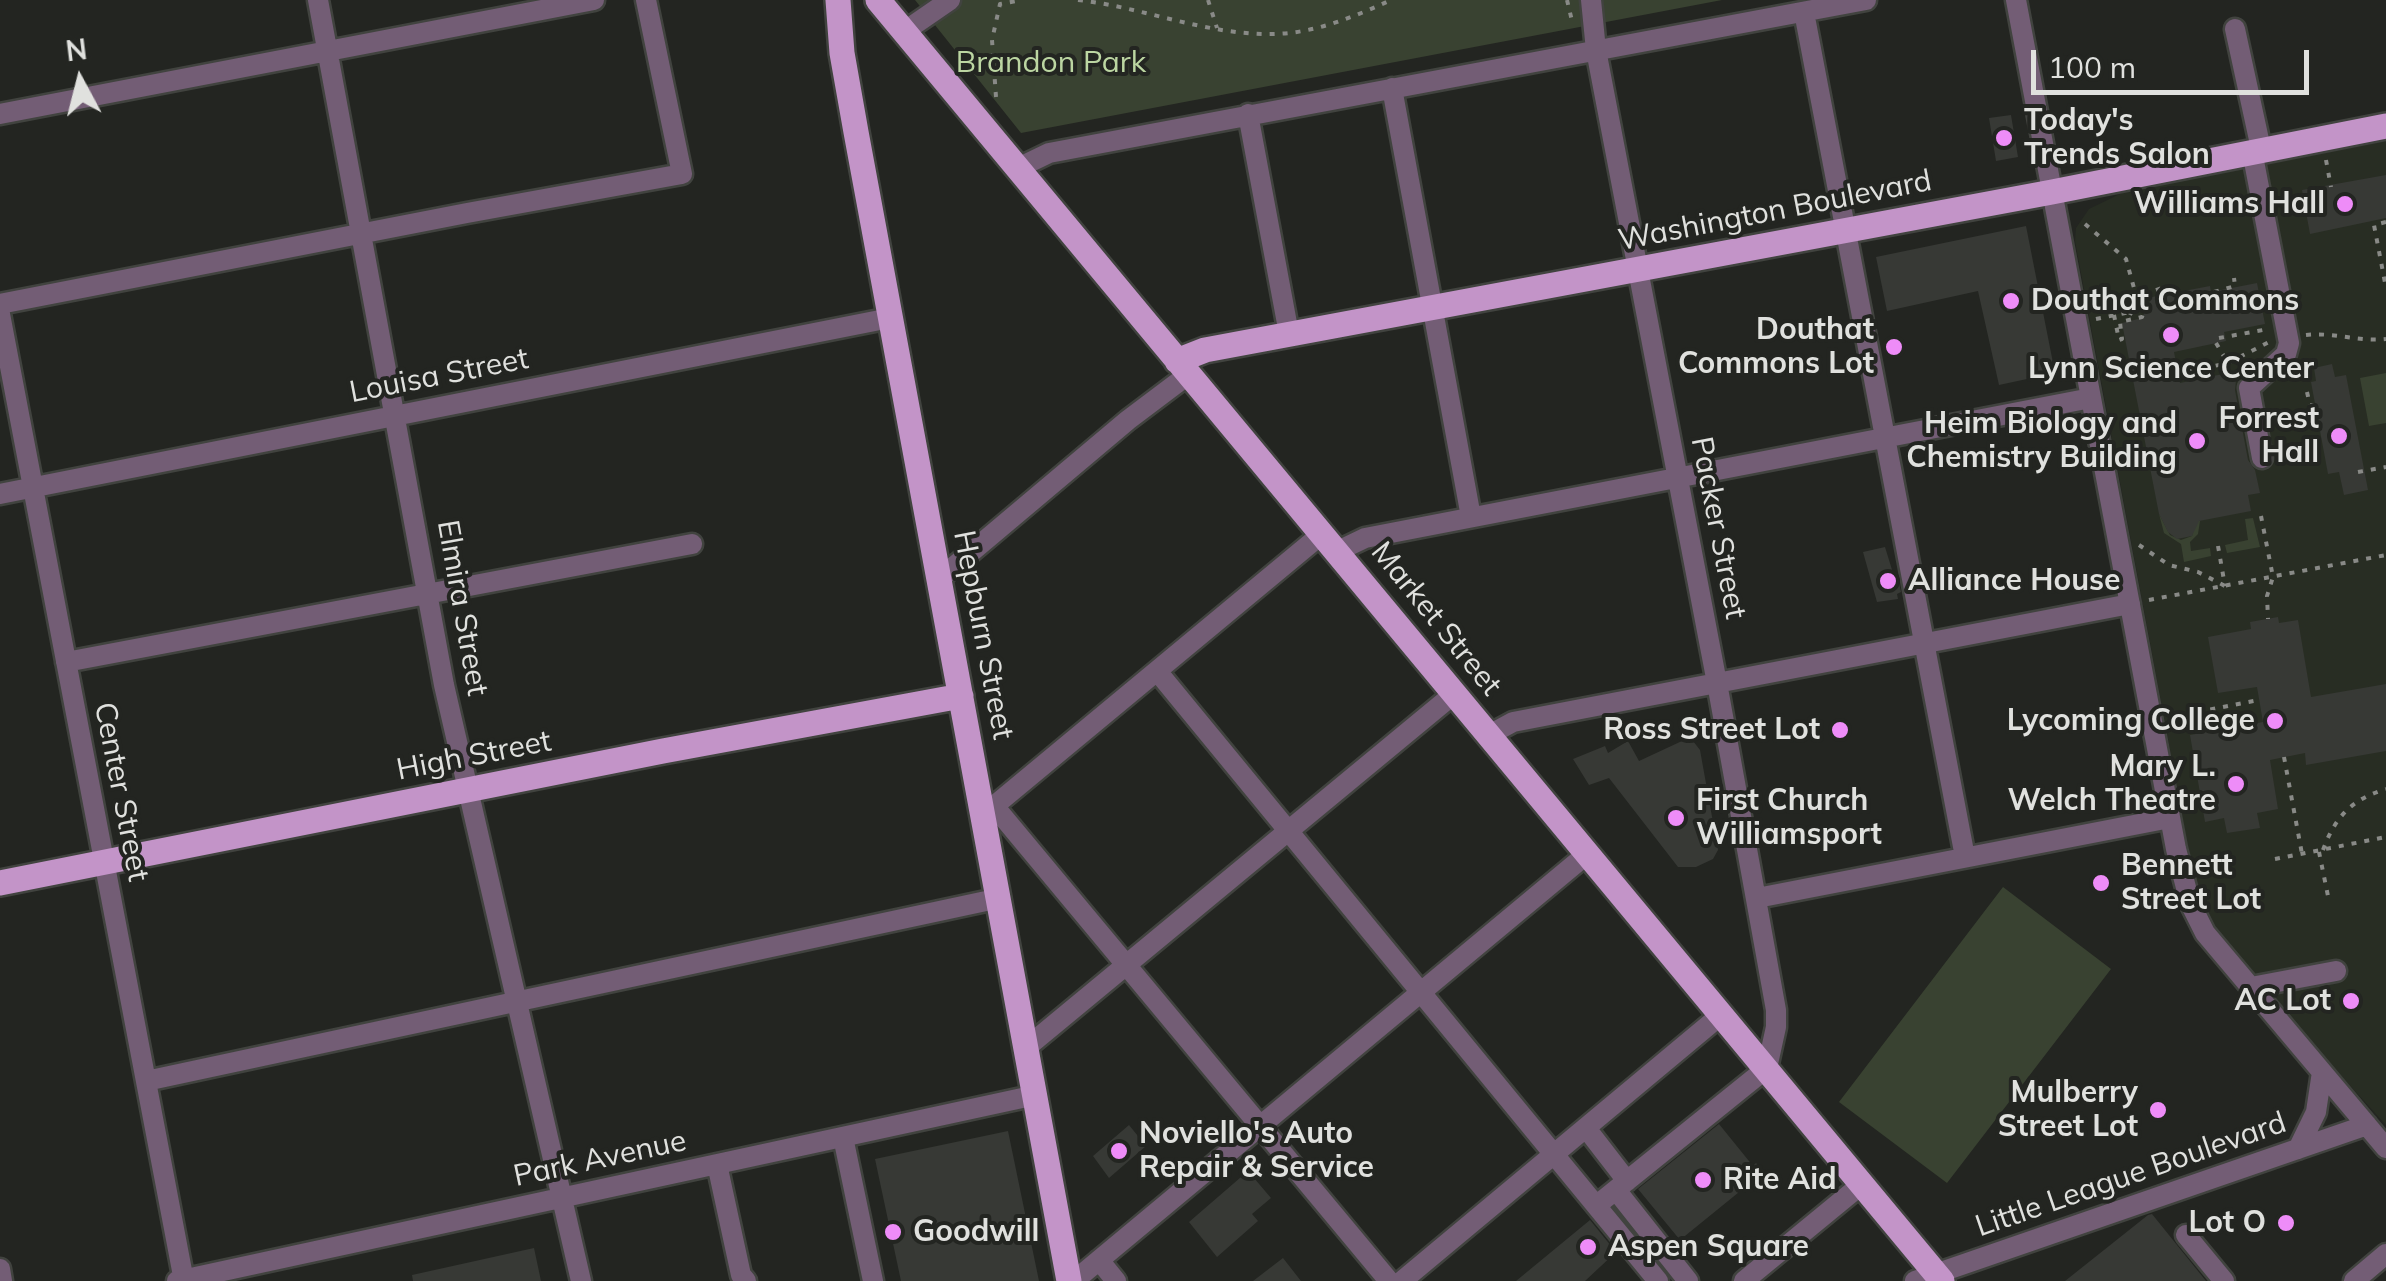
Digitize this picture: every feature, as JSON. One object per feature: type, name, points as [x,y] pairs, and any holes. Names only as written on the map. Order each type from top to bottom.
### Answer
[{"type":"main road","name":"Hepburn Street","points":[[838,0],[842,53],[890,318],[960,696],[988,807],[1000,898],[1072,1281]]},
{"type":"main road","name":"Market Street","points":[[878,0],[1862,1184],[1931,1279]]},
{"type":"main road","name":"Washington Boulevard","points":[[1183,367],[1204,350],[2386,126]]},
{"type":"main road","name":"High Street","points":[[0,883],[960,696]]},
{"type":"street","name":"Elmira Street","points":[[318,0],[466,790],[581,1281]]},
{"type":"street","points":[[0,114],[594,0]]},
{"type":"street","points":[[0,304],[682,174],[646,0]]},
{"type":"street","points":[[905,31],[950,0]]},
{"type":"street","name":"Packer Street","points":[[1591,0],[1596,50],[1776,1010],[1776,1028],[1766,1068]]},
{"type":"street","points":[[1018,168],[1048,152],[1866,0]]},
{"type":"street","points":[[2016,0],[2091,398],[2139,602],[2182,878],[2196,918],[2386,1148]]},
{"type":"street","points":[[1804,12],[1965,857]]},
{"type":"street","points":[[2235,30],[2272,244],[2303,358],[2250,388],[2262,458]]},
{"type":"street","points":[[1392,88],[1471,517]]},
{"type":"street","points":[[1248,114],[1289,334]]},
{"type":"street","name":"Center Street","points":[[0,314],[182,1281]]},
{"type":"street","name":"Louisa Street","points":[[0,494],[890,318]]},
{"type":"street","points":[[938,580],[1128,420],[1183,367]]},
{"type":"street","points":[[1389,1281],[1126,965],[988,807],[1156,672],[1331,542],[2091,398]]},
{"type":"street","points":[[66,662],[692,544]]},
{"type":"street","points":[[1490,735],[1513,722],[2139,602]]},
{"type":"street","points":[[1156,672],[1658,1281]]},
{"type":"street","points":[[1027,1047],[1455,693]]},
{"type":"street","points":[[1756,898],[2170,818]]},
{"type":"street","points":[[1072,1281],[1587,854]]},
{"type":"street","points":[[146,1081],[1000,898]]},
{"type":"street","points":[[2251,987],[2336,971]]},
{"type":"street","points":[[1402,1281],[1722,1014]]},
{"type":"street","points":[[1597,1205],[1766,1068]]},
{"type":"street","points":[[2298,1149],[2316,1112],[2322,1072]]},
{"type":"street","name":"Park Avenue","points":[[182,1281],[1036,1095]]},
{"type":"street","name":"Little League Boulevard","points":[[1931,1279],[2366,1125]]},
{"type":"street","points":[[1586,1128],[1688,1281]]},
{"type":"street","points":[[843,1137],[873,1281]]},
{"type":"street","points":[[718,1164],[741,1275],[746,1281]]},
{"type":"street","points":[[1744,1281],[1862,1184]]},
{"type":"street","points":[[2186,1235],[2224,1281]]},
{"type":"street","points":[[2354,1281],[2386,1254]]},
{"type":"street","points":[[1099,1260],[1116,1281]]},
{"type":"street","points":[[0,1270],[2,1281]]},
{"type":"path","points":[[996,97],[992,40],[1000,4],[1022,0]]},
{"type":"path","points":[[1078,0],[1217,28],[1273,34],[1346,20],[1391,0]]},
{"type":"path","points":[[1208,0],[1217,28]]},
{"type":"path","points":[[1560,0],[1568,4]]},
{"type":"path","points":[[2326,160],[2331,188]]},
{"type":"path","points":[[2386,222],[2374,225],[2386,288]]},
{"type":"path","points":[[2084,224],[2126,259],[2136,300],[2145,308],[2142,317],[2120,322],[2119,340],[2114,315]]},
{"type":"path","points":[[2214,292],[2235,286],[2234,278]]},
{"type":"path","points":[[2094,319],[2130,314],[2136,300],[2146,292],[2162,288]]},
{"type":"path","points":[[2178,371],[2228,363],[2274,340],[2263,330],[2218,340],[2219,352],[2228,363]]},
{"type":"path","points":[[2303,358],[2332,333],[2367,340],[2386,339]]},
{"type":"path","points":[[2194,371],[2196,379]]},
{"type":"path","points":[[2307,392],[2310,405],[2316,406]]},
{"type":"path","points":[[2358,472],[2386,467]]},
{"type":"path","points":[[2261,516],[2272,577],[2266,596],[2268,619]]},
{"type":"path","points":[[2138,545],[2164,563],[2198,572],[2225,586]]},
{"type":"path","points":[[2218,546],[2225,586]]},
{"type":"path","points":[[2139,602],[2386,555]]},
{"type":"path","points":[[2172,718],[2259,700]]},
{"type":"path","points":[[2284,757],[2302,854]]},
{"type":"path","points":[[2329,901],[2321,850],[2333,823],[2360,798],[2386,789]]},
{"type":"path","points":[[2275,860],[2386,837]]},
{"type":"shaded area","name":"Lycoming College","points":[[2386,141],[2386,1125],[2234,959],[2208,921],[2192,883],[2075,241],[2076,228],[2089,209],[2124,192]]},
{"type":"green space","name":"Brandon Park","points":[[915,0],[1722,0],[1021,133]]},
{"type":"green space","points":[[2386,373],[2386,423],[2369,426],[2360,378]]},
{"type":"green space","points":[[2159,514],[2170,535],[2181,540],[2192,536],[2196,521],[2200,521],[2198,534],[2190,542],[2191,551],[2210,548],[2211,556],[2184,562],[2181,544],[2164,533]]},
{"type":"green space","points":[[2253,518],[2260,547],[2227,553],[2225,545],[2248,540],[2245,519]]},
{"type":"green space","points":[[2003,887],[2111,969],[1947,1183],[1839,1102]]},
{"type":"building","name":"Today's Trends Salon","points":[[2011,115],[2018,157],[1996,161],[1989,118]]},
{"type":"building","name":"Williams Hall","points":[[2386,175],[2386,218],[2310,234],[2302,190]]},
{"type":"building","name":"Douthat Commons","points":[[2026,226],[2055,373],[1999,385],[1978,291],[1887,311],[1876,257]]},
{"type":"building","name":"Heim Biology and Chemistry Building","points":[[2257,283],[2265,324],[2224,332],[2226,341],[2174,352],[2180,383],[2237,371],[2235,390],[2248,460],[2255,470],[2260,493],[2248,495],[2251,511],[2199,521],[2192,536],[2177,539],[2168,532],[2159,514],[2122,323],[2142,318],[2152,297],[2210,286],[2211,292]]},
{"type":"building","name":"Forrest Hall","points":[[2332,364],[2335,377],[2346,375],[2368,490],[2344,495],[2339,472],[2328,474],[2311,382],[2316,381],[2314,368]]},
{"type":"building","name":"Alliance House","points":[[1885,547],[1901,592],[1898,599],[1877,602],[1863,552]]},
{"type":"building","points":[[2278,617],[2279,623],[2298,620],[2311,697],[2386,684],[2386,751],[2306,765],[2305,753],[2270,760],[2278,809],[2257,813],[2260,828],[2227,833],[2224,818],[2205,822],[2190,735],[2263,722],[2257,687],[2218,693],[2208,637],[2251,629],[2250,622]]},
{"type":"building","name":"First Church Williamsport","points":[[1628,741],[1639,761],[1682,741],[1693,741],[1700,750],[1718,850],[1713,859],[1696,867],[1678,867],[1609,778],[1589,785],[1573,759],[1605,746],[1608,753]]},
{"type":"building","name":"Rite Aid","points":[[1719,1124],[1753,1166],[1756,1163],[1767,1176],[1755,1186],[1749,1184],[1680,1240],[1638,1189]]},
{"type":"building","name":"Noviello's Auto Repair & Service","points":[[1129,1125],[1146,1146],[1109,1178],[1093,1156]]},
{"type":"building","points":[[1008,1131],[1039,1281],[901,1281],[875,1159]]},
{"type":"building","points":[[1248,1171],[1271,1198],[1252,1214],[1258,1221],[1217,1257],[1189,1222]]},
{"type":"building","points":[[2152,1214],[2206,1281],[2065,1281],[2148,1215]]},
{"type":"building","name":"Aspen Square","points":[[1590,1220],[1616,1252],[1585,1281],[1516,1281]]},
{"type":"building","points":[[534,1248],[541,1281],[413,1281],[412,1275]]},
{"type":"building","points":[[1283,1258],[1301,1281],[1253,1281]]},
{"type":"place","name":"Today's Trends Salon","points":[[2004,138]]},
{"type":"place","name":"Williams Hall","points":[[2345,204]]},
{"type":"place","name":"Douthat Commons","points":[[2011,301]]},
{"type":"place","name":"Lynn Science Center","points":[[2171,335]]},
{"type":"place","name":"Douthat Commons Lot","points":[[1894,347]]},
{"type":"place","name":"Forrest Hall","points":[[2339,436]]},
{"type":"place","name":"Heim Biology and Chemistry Building","points":[[2197,441]]},
{"type":"place","name":"Alliance House","points":[[1888,581]]},
{"type":"place","name":"Lycoming College","points":[[2275,721]]},
{"type":"place","name":"Ross Street Lot","points":[[1840,730]]},
{"type":"place","name":"Mary L. Welch Theatre","points":[[2236,784]]},
{"type":"place","name":"First Church Williamsport","points":[[1676,818]]},
{"type":"place","name":"Bennett Street Lot","points":[[2101,883]]},
{"type":"place","name":"AC Lot","points":[[2351,1001]]},
{"type":"place","name":"Mulberry Street Lot","points":[[2158,1110]]},
{"type":"place","name":"Noviello's Auto Repair & Service","points":[[1119,1151]]},
{"type":"place","name":"Rite Aid","points":[[1703,1180]]},
{"type":"place","name":"Lot O","points":[[2286,1223]]},
{"type":"place","name":"Goodwill","points":[[893,1232]]},
{"type":"place","name":"Aspen Square","points":[[1588,1247]]}]
